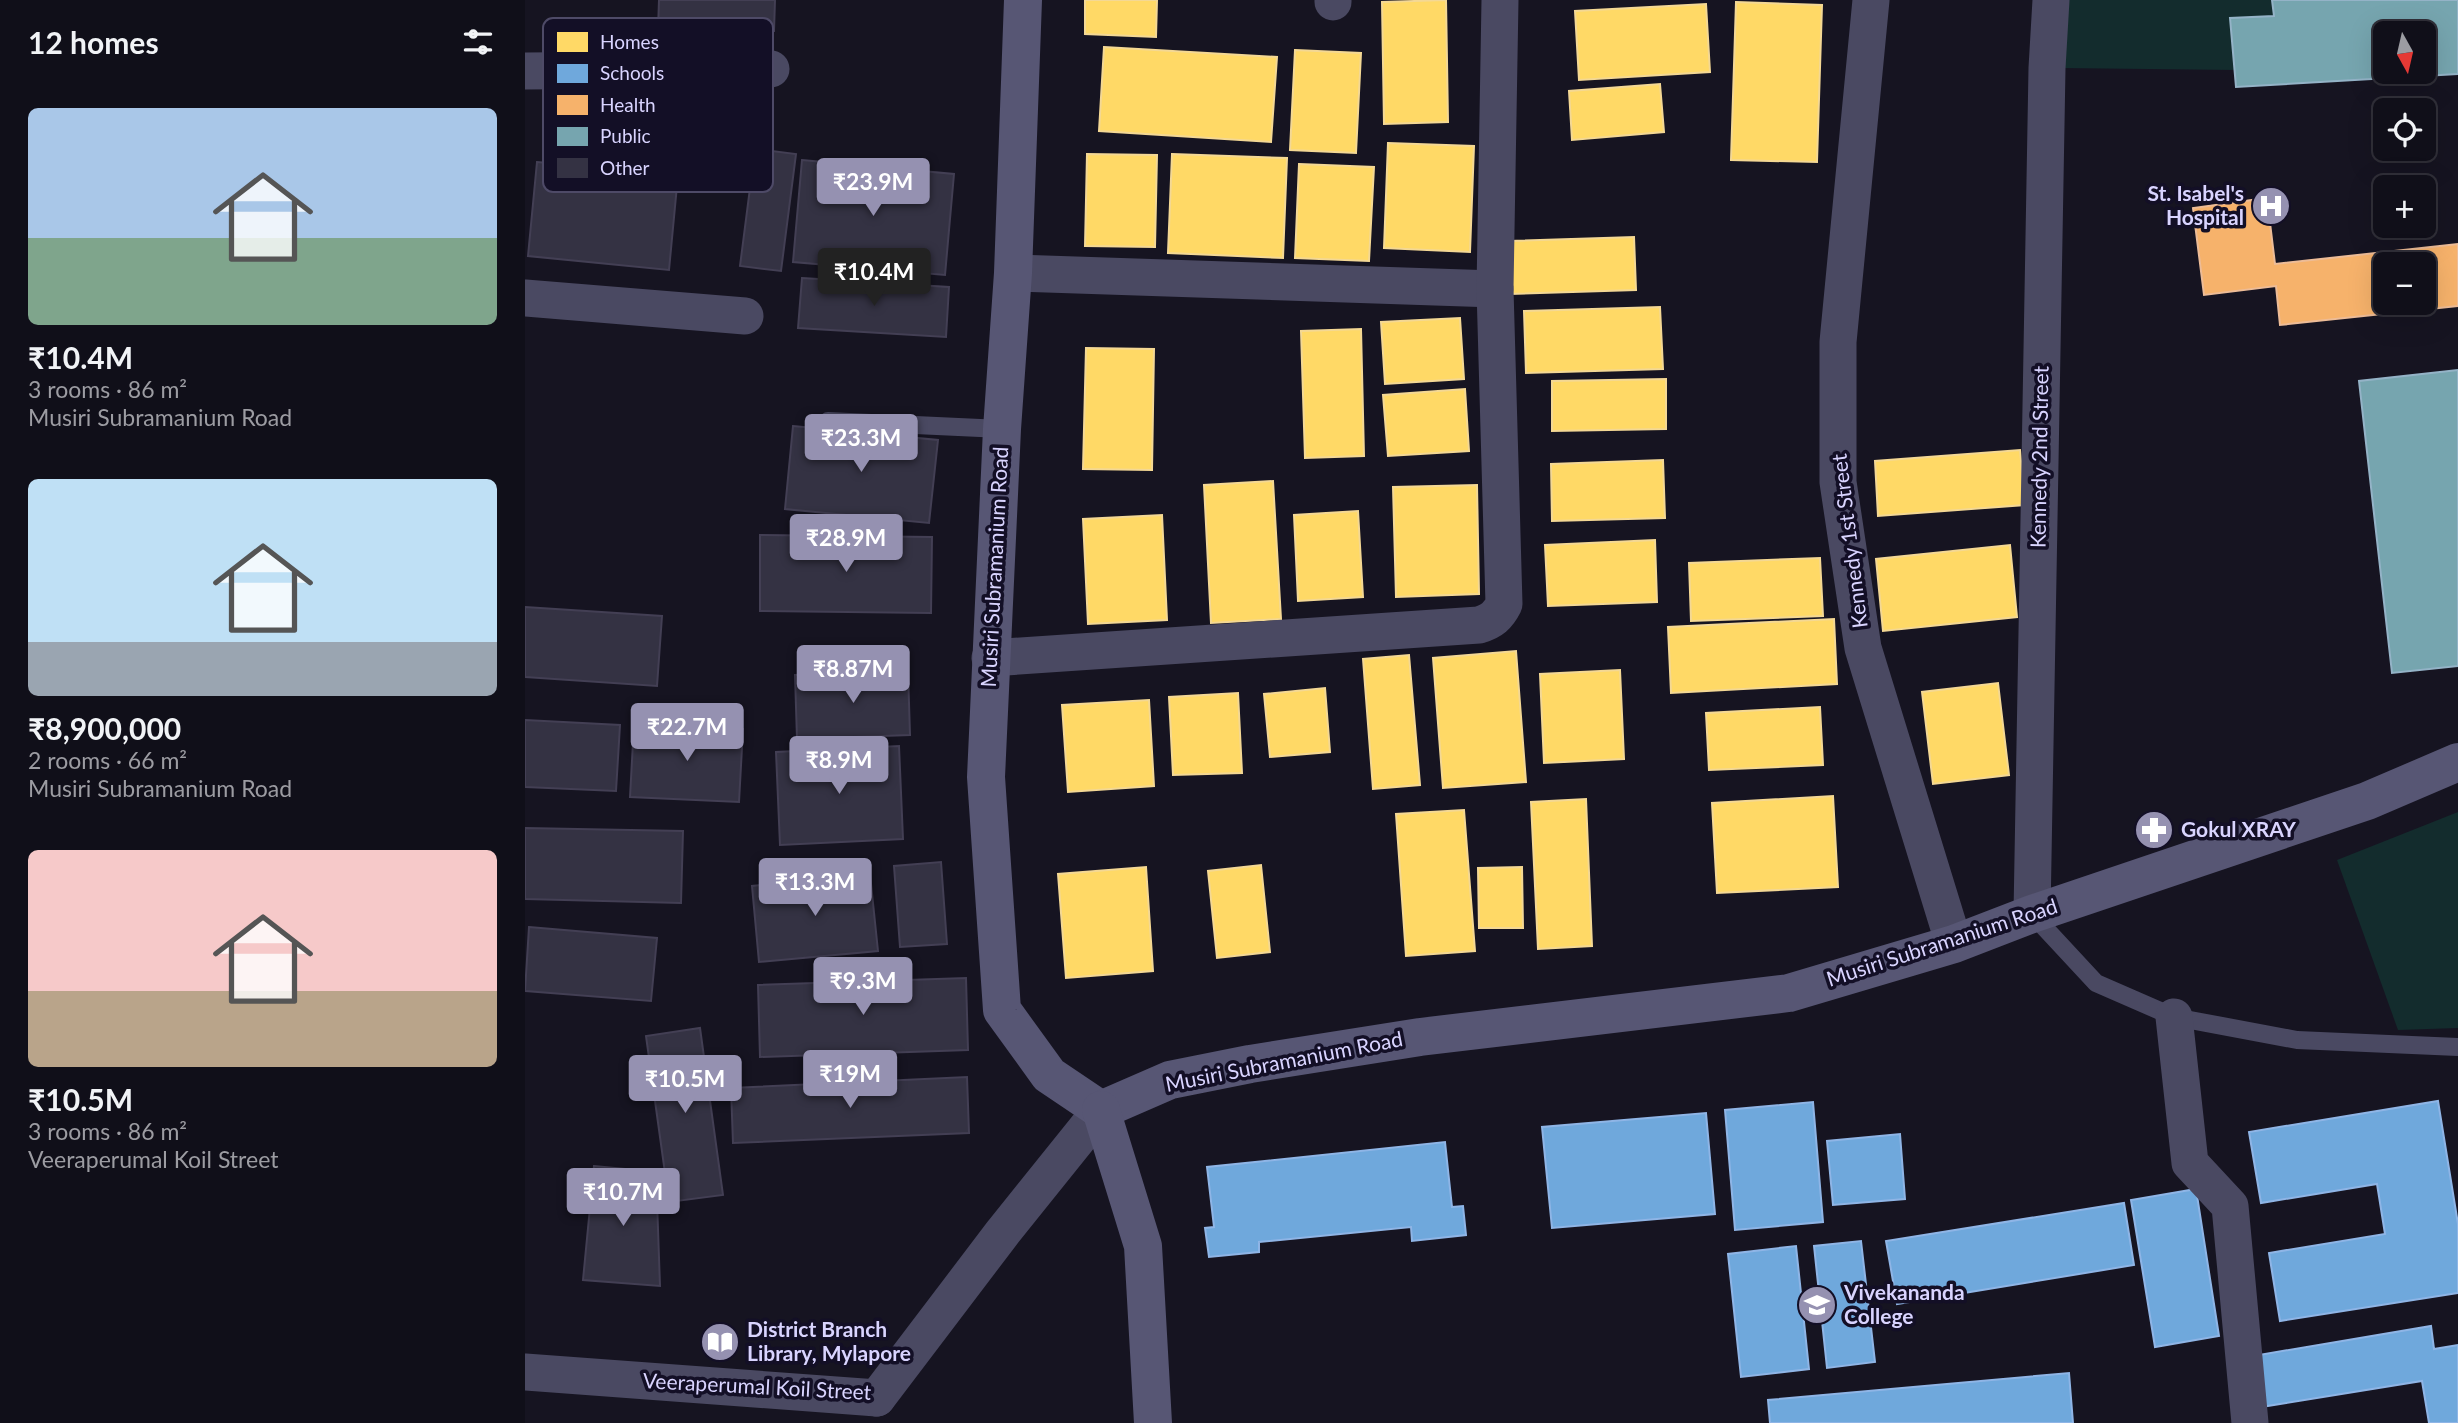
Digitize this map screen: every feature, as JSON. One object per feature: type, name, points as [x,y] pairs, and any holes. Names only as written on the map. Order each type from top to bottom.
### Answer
[{"type":"main road","name":"Musiri Subramanium Road","points":[[1023,0],[1013,273],[1002,429],[986,777],[1002,1010],[1049,1075],[1101,1110],[1170,1080],[1250,1064],[1420,1037],[1789,993],[1954,944],[2032,914],[2367,801],[2458,762]]},
{"type":"main road","points":[[1101,1110],[1143,1246],[1153,1423]]},
{"type":"street","points":[[990,658],[1490,621],[1504,604],[1495,289],[1500,0]]},
{"type":"street","name":"Kennedy 1st Street","points":[[1871,0],[1838,342],[1838,482],[1863,648],[1954,944]]},
{"type":"street","name":"Kennedy 2nd Street","points":[[2032,914],[2047,68],[2051,0]]},
{"type":"street","points":[[525,71],[543,71]]},
{"type":"street","points":[[1013,273],[1495,289]]},
{"type":"street","points":[[525,298],[745,316]]},
{"type":"street","points":[[2173,1017],[2190,1163],[2230,1206],[2250,1423]]},
{"type":"street","name":"Veeraperumal Koil Street","points":[[525,1372],[877,1410],[1003,1232],[1101,1110]]},
{"type":"lane","points":[[828,421],[1002,429]]},
{"type":"lane","points":[[2032,914],[2096,983],[2173,1017],[2297,1040],[2458,1047]]},
{"type":"green space","points":[[2063,0],[2272,0],[2274,16],[2235,70],[2059,68]]},
{"type":"green space","points":[[2458,812],[2458,1028],[2398,1030],[2337,860]]},
{"type":"building: Homes","points":[[1085,0],[1157,0],[1156,37],[1085,34]]},
{"type":"building: Homes","points":[[1446,0],[1448,122],[1384,124],[1382,2]]},
{"type":"building: Homes","points":[[1736,2],[1822,5],[1817,162],[1731,160]]},
{"type":"building: Homes","points":[[1706,4],[1710,72],[1579,80],[1575,11]]},
{"type":"building: Homes","points":[[1104,47],[1277,57],[1271,142],[1099,131]]},
{"type":"building: Homes","points":[[1295,50],[1361,53],[1356,153],[1290,150]]},
{"type":"building: Homes","points":[[1660,84],[1664,132],[1572,140],[1569,91]]},
{"type":"building: Homes","points":[[1388,143],[1474,146],[1470,252],[1384,248]]},
{"type":"building: Homes","points":[[1087,154],[1157,155],[1155,247],[1085,246]]},
{"type":"building: Homes","points":[[1172,154],[1287,158],[1283,258],[1168,253]]},
{"type":"building: Homes","points":[[1299,164],[1374,167],[1369,261],[1295,258]]},
{"type":"building: Homes","points":[[1634,237],[1636,290],[1510,294],[1509,241]]},
{"type":"building: Homes","points":[[1660,307],[1663,369],[1526,373],[1524,311]]},
{"type":"building: Homes","points":[[1460,318],[1464,379],[1385,384],[1381,322]]},
{"type":"building: Homes","points":[[1361,329],[1364,456],[1305,458],[1301,331]]},
{"type":"building: Homes","points":[[1086,348],[1154,349],[1152,470],[1083,469]]},
{"type":"building: Homes","points":[[1666,379],[1666,429],[1552,431],[1552,381]]},
{"type":"building: Homes","points":[[1465,389],[1469,451],[1388,456],[1383,395]]},
{"type":"building: Homes","points":[[2020,450],[2025,505],[1878,516],[1875,461]]},
{"type":"building: Homes","points":[[1663,460],[1665,518],[1552,521],[1551,464]]},
{"type":"building: Homes","points":[[1273,481],[1281,619],[1211,623],[1204,485]]},
{"type":"building: Homes","points":[[1477,485],[1479,594],[1396,597],[1393,487]]},
{"type":"building: Homes","points":[[1358,511],[1363,597],[1298,601],[1294,515]]},
{"type":"building: Homes","points":[[1162,515],[1167,620],[1088,624],[1083,519]]},
{"type":"building: Homes","points":[[1655,540],[1657,602],[1548,606],[1545,545]]},
{"type":"building: Homes","points":[[2010,545],[2017,617],[1883,631],[1876,559]]},
{"type":"building: Homes","points":[[1820,558],[1823,616],[1691,621],[1689,563]]},
{"type":"building: Homes","points":[[1834,619],[1837,684],[1671,693],[1668,627]]},
{"type":"building: Homes","points":[[1516,651],[1526,782],[1443,788],[1433,658]]},
{"type":"building: Homes","points":[[1409,655],[1420,785],[1373,789],[1363,659]]},
{"type":"building: Homes","points":[[1620,670],[1624,759],[1544,763],[1540,674]]},
{"type":"building: Homes","points":[[1998,683],[2009,775],[1933,784],[1922,692]]},
{"type":"building: Homes","points":[[1325,688],[1330,752],[1270,757],[1264,694]]},
{"type":"building: Homes","points":[[1238,693],[1242,773],[1173,775],[1169,697]]},
{"type":"building: Homes","points":[[1149,700],[1154,786],[1068,792],[1062,705]]},
{"type":"building: Homes","points":[[1820,707],[1823,765],[1709,770],[1706,713]]},
{"type":"building: Homes","points":[[1833,796],[1838,887],[1717,893],[1712,803]]},
{"type":"building: Homes","points":[[1586,799],[1592,946],[1538,949],[1531,802]]},
{"type":"building: Homes","points":[[1464,810],[1475,951],[1406,956],[1396,814]]},
{"type":"building: Homes","points":[[1261,865],[1270,952],[1217,958],[1208,871]]},
{"type":"building: Homes","points":[[1146,867],[1153,971],[1066,978],[1058,874]]},
{"type":"building: Homes","points":[[1522,867],[1523,928],[1479,928],[1478,868]]},
{"type":"building: Schools","points":[[2438,1101],[2458,1224],[2458,1293],[2280,1321],[2269,1253],[2385,1234],[2377,1184],[2261,1203],[2249,1132]]},
{"type":"building: Schools","points":[[1813,1102],[1823,1222],[1735,1230],[1725,1110]]},
{"type":"building: Schools","points":[[1706,1113],[1715,1214],[1552,1228],[1542,1127]]},
{"type":"building: Schools","points":[[1900,1134],[1905,1199],[1833,1205],[1827,1141]]},
{"type":"building: Schools","points":[[1445,1142],[1452,1207],[1463,1206],[1466,1235],[1412,1241],[1411,1227],[1259,1242],[1259,1252],[1209,1257],[1205,1228],[1214,1227],[1207,1167]]},
{"type":"building: Schools","points":[[2196,1189],[2219,1336],[2155,1347],[2131,1200]]},
{"type":"building: Schools","points":[[2124,1203],[2134,1265],[1897,1304],[1886,1241]]},
{"type":"building: Schools","points":[[1861,1241],[1875,1362],[1827,1368],[1814,1246]]},
{"type":"building: Schools","points":[[1796,1246],[1809,1369],[1741,1377],[1728,1254]]},
{"type":"building: Schools","points":[[2431,1326],[2434,1349],[2458,1345],[2458,1423],[2429,1423],[2422,1381],[2261,1407],[2253,1356]]},
{"type":"building: Schools","points":[[2069,1373],[2073,1423],[1770,1423],[1768,1400]]},
{"type":"building: Health","points":[[2267,198],[2275,264],[2373,253],[2374,315],[2280,325],[2276,286],[2204,295],[2193,208]]},
{"type":"building: Health","points":[[2458,244],[2458,306],[2436,308],[2436,252],[2385,252]]},
{"type":"building: Public","points":[[2272,0],[2458,0],[2458,74],[2436,75],[2436,21],[2373,21],[2373,79],[2236,87],[2230,18],[2274,16]]},
{"type":"building: Public","points":[[2458,370],[2458,666],[2392,673],[2359,381]]},
{"type":"building: Other","points":[[659,0],[775,0],[774,31],[773,18],[658,18]]},
{"type":"building: Other","points":[[773,151],[796,154],[781,271],[740,266],[749,192],[773,192]]},
{"type":"building: Other","points":[[802,160],[954,174],[945,275],[793,262]]},
{"type":"building: Other","points":[[537,162],[543,163],[543,192],[676,192],[669,270],[528,256]]},
{"type":"building: Other","points":[[802,278],[949,287],[946,337],[798,328]]},
{"type":"building: Other","points":[[793,426],[938,440],[929,523],[785,509]]},
{"type":"building: Other","points":[[760,535],[932,537],[931,613],[760,611]]},
{"type":"building: Other","points":[[525,607],[662,616],[657,686],[525,677]]},
{"type":"building: Other","points":[[908,671],[910,735],[797,739],[795,675]]},
{"type":"building: Other","points":[[525,720],[620,725],[616,791],[525,787]]},
{"type":"building: Other","points":[[634,724],[743,729],[739,802],[630,797]]},
{"type":"building: Other","points":[[899,746],[903,839],[780,845],[776,752]]},
{"type":"building: Other","points":[[525,828],[683,831],[681,903],[525,899]]},
{"type":"building: Other","points":[[941,862],[947,944],[900,947],[894,866]]},
{"type":"building: Other","points":[[870,874],[878,951],[759,962],[752,886]]},
{"type":"building: Other","points":[[529,927],[657,938],[651,1001],[525,991]]},
{"type":"building: Other","points":[[966,978],[968,1050],[760,1057],[758,985]]},
{"type":"building: Other","points":[[700,1028],[723,1195],[669,1202],[646,1036]]},
{"type":"building: Other","points":[[967,1077],[969,1133],[733,1143],[731,1088]]},
{"type":"building: Other","points":[[594,1166],[656,1172],[660,1286],[583,1280]]},
{"type":"place","name":"St. Isabel's Hospital","points":[[2271,206]]},
{"type":"place","name":"Gokul XRAY","points":[[2154,830]]},
{"type":"place","name":"Vivekananda College","points":[[1817,1305]]},
{"type":"place","name":"District Branch Library, Mylapore","points":[[720,1342]]}]
